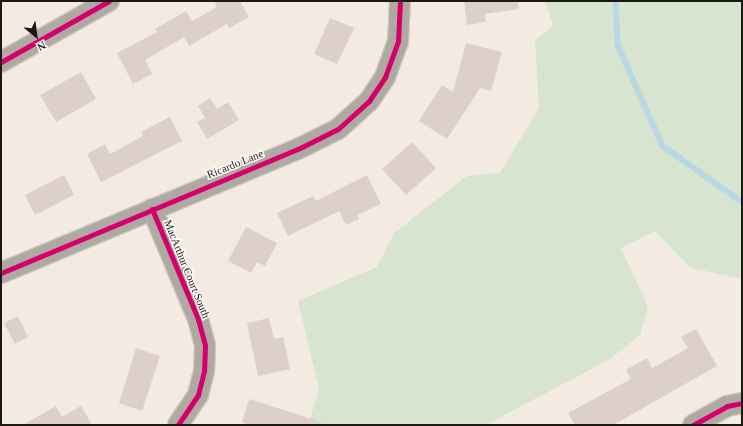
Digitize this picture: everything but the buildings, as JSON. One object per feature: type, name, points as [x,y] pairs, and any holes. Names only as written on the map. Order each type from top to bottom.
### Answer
[{"type":"street","points":[[1,62],[109,1]]},
{"type":"street","name":"Ricardo Lane","points":[[1,273],[302,147],[338,129],[369,101],[385,76],[398,42],[400,1]]},
{"type":"street","name":"MacArthur Court South","points":[[152,209],[198,319],[205,345],[204,371],[198,395],[178,425]]},
{"type":"street","points":[[693,425],[722,409],[742,403]]},
{"type":"green space","points":[[545,1],[742,1],[742,279],[691,268],[655,231],[621,248],[648,307],[640,335],[610,359],[486,425],[308,425],[319,390],[298,301],[377,267],[394,233],[467,176],[500,173],[539,108],[535,40],[553,26]]},
{"type":"waterway","points":[[616,1],[618,45],[663,146],[742,202]]},
{"type":"cycle path","points":[[1,62],[109,1]]},
{"type":"cycle path","points":[[1,273],[302,147],[338,129],[369,101],[385,77],[398,42],[400,1]]},
{"type":"cycle path","points":[[152,209],[198,319],[205,345],[204,371],[198,395],[178,425]]},
{"type":"cycle path","points":[[693,425],[727,406],[742,403]]}]
